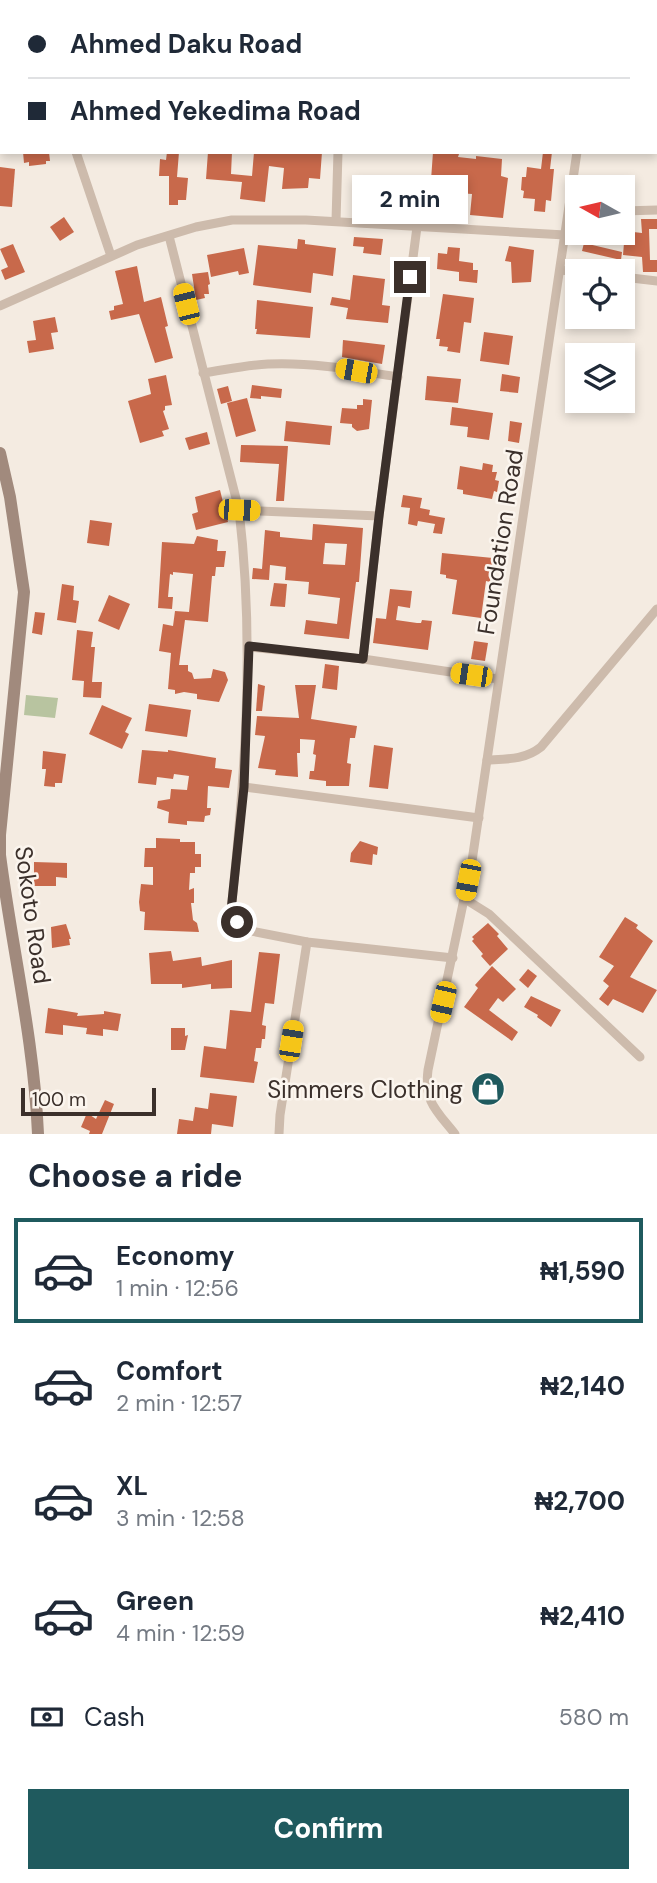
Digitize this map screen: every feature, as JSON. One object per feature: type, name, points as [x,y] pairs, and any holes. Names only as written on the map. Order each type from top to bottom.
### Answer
[{"type":"street","points":[[77,154],[111,256]]},
{"type":"street","points":[[336,221],[338,154]]},
{"type":"street","name":"Foundation Road","points":[[576,175],[577,154]]},
{"type":"street","points":[[635,211],[657,210]]},
{"type":"street","points":[[0,306],[137,245],[196,226],[232,220],[276,218],[565,234]]},
{"type":"street","points":[[363,659],[417,227]]},
{"type":"street","name":"Foundation Road","points":[[455,1134],[433,1106],[426,1085],[479,818],[565,234]]},
{"type":"street","points":[[169,236],[239,510],[249,646],[244,787],[231,911],[237,922],[246,930],[307,942],[453,958]]},
{"type":"street","points":[[561,270],[565,270]]},
{"type":"street","points":[[635,278],[657,281]]},
{"type":"street","points":[[203,373],[266,364],[336,367],[397,377]]},
{"type":"street","name":"Sokoto Road","points":[[0,453],[10,497],[24,592],[0,855],[31,1042],[38,1134]]},
{"type":"street","points":[[239,510],[379,516]]},
{"type":"street","points":[[487,760],[512,759],[532,754],[541,747],[657,609]]},
{"type":"street","points":[[249,646],[498,679]]},
{"type":"street","points":[[244,787],[479,818]]},
{"type":"street","points":[[464,899],[489,914],[640,1057]]},
{"type":"street","points":[[279,1134],[307,942]]},
{"type":"green space","points":[[26,695],[58,698],[55,718],[24,715]]},
{"type":"building","points":[[23,154],[49,154],[50,161],[46,161],[46,164],[29,166],[29,162],[24,163]]},
{"type":"building","points":[[167,154],[179,154],[177,177],[188,178],[186,200],[178,200],[178,205],[169,205],[169,176],[159,176],[160,159],[166,160]]},
{"type":"building","points":[[208,154],[232,154],[231,174],[252,176],[254,154],[322,154],[320,179],[309,178],[308,188],[282,189],[284,168],[269,166],[265,202],[240,199],[242,182],[206,179]]},
{"type":"building","points":[[433,154],[502,159],[501,176],[508,178],[503,218],[470,215],[472,194],[458,193],[455,214],[416,207],[417,193],[430,194]]},
{"type":"building","points":[[543,154],[552,154],[550,169],[554,169],[551,201],[546,200],[545,212],[534,211],[535,199],[523,198],[524,191],[521,190],[522,177],[526,177],[527,167],[541,169]]},
{"type":"building","points":[[0,167],[15,169],[12,207],[0,206]]},
{"type":"building","points":[[64,217],[74,232],[60,241],[50,227]]},
{"type":"building","points":[[641,219],[657,219],[657,229],[649,229],[650,260],[657,260],[657,272],[643,272],[642,257],[623,255],[624,245],[635,245],[635,232],[642,233]]},
{"type":"building","points":[[354,237],[383,239],[381,255],[363,253],[364,247],[353,246]]},
{"type":"building","points":[[298,239],[305,240],[305,244],[336,248],[333,276],[313,273],[311,293],[253,285],[258,245],[297,249]]},
{"type":"building","points":[[13,244],[25,272],[5,280],[1,270],[8,267],[0,249]]},
{"type":"building","points":[[584,245],[592,245],[622,252],[621,259],[617,259],[582,251]]},
{"type":"building","points":[[509,246],[534,250],[531,282],[512,283],[511,262],[505,261]]},
{"type":"building","points":[[448,247],[460,248],[459,261],[473,263],[473,270],[478,270],[477,283],[459,281],[459,272],[437,269],[438,253],[447,254]]},
{"type":"building","points":[[244,248],[249,273],[239,275],[238,271],[211,277],[207,255]]},
{"type":"building","points":[[137,266],[144,302],[161,297],[173,358],[155,363],[139,314],[111,320],[109,311],[114,310],[114,306],[123,304],[115,271]]},
{"type":"building","points":[[208,272],[209,294],[196,300],[192,274]]},
{"type":"building","points":[[353,275],[385,279],[382,305],[390,306],[388,323],[346,319],[348,308],[330,305],[332,297],[350,300]]},
{"type":"building","points":[[443,294],[474,298],[471,323],[464,322],[460,353],[447,351],[448,347],[439,346],[440,339],[436,339]]},
{"type":"building","points":[[257,300],[313,307],[310,338],[256,334]]},
{"type":"building","points":[[55,317],[58,332],[51,333],[54,349],[29,353],[27,341],[36,340],[33,321]]},
{"type":"building","points":[[484,332],[513,336],[509,365],[480,361]]},
{"type":"building","points":[[343,340],[385,345],[382,364],[342,357]]},
{"type":"building","points":[[502,374],[520,377],[518,393],[500,391]]},
{"type":"building","points":[[166,375],[172,405],[165,406],[163,411],[169,429],[162,431],[164,436],[140,443],[128,401],[151,394],[148,379]]},
{"type":"building","points":[[427,376],[461,379],[458,403],[425,400]]},
{"type":"building","points":[[252,385],[282,389],[281,398],[250,398]]},
{"type":"building","points":[[228,386],[232,401],[221,404],[217,389]]},
{"type":"building","points":[[247,398],[256,431],[236,437],[227,403]]},
{"type":"building","points":[[363,399],[372,400],[369,429],[357,431],[352,424],[340,423],[342,408],[357,409],[357,405],[363,405]]},
{"type":"building","points":[[452,407],[493,413],[489,440],[467,437],[468,427],[450,425]]},
{"type":"building","points":[[286,421],[332,426],[330,445],[284,441]]},
{"type":"building","points":[[510,421],[522,423],[519,443],[508,441]]},
{"type":"building","points":[[207,432],[210,444],[189,450],[185,438]]},
{"type":"building","points":[[241,445],[288,446],[284,501],[276,501],[279,464],[240,462]]},
{"type":"building","points":[[483,463],[493,465],[492,472],[497,472],[497,492],[494,491],[492,499],[463,494],[463,490],[457,489],[460,466],[482,470]]},
{"type":"building","points":[[220,490],[228,522],[196,530],[192,514],[198,512],[195,497]]},
{"type":"building","points":[[403,495],[422,498],[420,508],[430,510],[429,515],[445,518],[442,534],[433,533],[435,524],[418,521],[417,526],[408,524],[410,508],[401,507]]},
{"type":"building","points":[[90,520],[112,523],[109,546],[87,543]]},
{"type":"building","points":[[313,524],[363,528],[359,582],[356,582],[349,639],[304,634],[306,620],[337,624],[340,598],[308,594],[309,582],[285,580],[286,567],[270,565],[269,580],[252,579],[253,568],[262,569],[265,530],[280,532],[280,537],[312,540]],"holes":[[[325,543],[347,544],[345,565],[323,564]]]},
{"type":"building","points":[[197,536],[218,540],[217,551],[226,551],[224,567],[216,567],[215,576],[212,576],[208,622],[185,620],[179,665],[188,665],[188,671],[194,679],[211,678],[213,669],[225,672],[228,680],[219,702],[197,699],[197,694],[175,694],[175,690],[168,689],[171,653],[159,651],[163,624],[173,626],[175,611],[189,612],[193,574],[170,574],[168,597],[173,597],[172,609],[158,608],[162,542],[194,544]]},
{"type":"building","points":[[442,553],[499,560],[497,573],[491,573],[490,582],[486,581],[481,618],[452,614],[457,580],[440,574]]},
{"type":"building","points":[[274,583],[287,584],[285,607],[270,606]]},
{"type":"building","points":[[62,584],[74,586],[73,600],[79,601],[76,623],[57,620]]},
{"type":"building","points":[[390,589],[412,591],[410,608],[398,606],[396,620],[417,623],[422,620],[432,621],[428,650],[373,643],[376,618],[386,619]]},
{"type":"building","points":[[109,595],[130,604],[119,630],[98,621]]},
{"type":"building","points":[[35,612],[45,613],[42,635],[32,633]]},
{"type":"building","points":[[77,630],[93,632],[91,647],[95,647],[92,682],[102,682],[101,698],[83,697],[84,681],[72,680]]},
{"type":"building","points":[[474,641],[488,643],[485,661],[471,659]]},
{"type":"building","points":[[325,664],[339,666],[337,690],[322,688]]},
{"type":"building","points":[[258,684],[265,686],[262,711],[256,711]]},
{"type":"building","points":[[295,685],[316,685],[311,719],[357,726],[355,738],[350,738],[347,763],[351,764],[349,786],[326,786],[326,781],[309,779],[310,771],[314,771],[315,740],[300,739],[300,753],[297,753],[298,777],[275,775],[276,770],[258,768],[265,736],[255,735],[257,716],[299,718]]},
{"type":"building","points":[[149,704],[191,710],[187,737],[145,731]]},
{"type":"building","points":[[102,705],[132,718],[125,732],[129,734],[122,749],[89,734]]},
{"type":"building","points":[[374,745],[393,748],[388,789],[369,787]]},
{"type":"building","points":[[142,750],[168,750],[216,758],[215,768],[232,770],[229,788],[208,786],[207,808],[211,808],[210,815],[205,816],[204,822],[187,821],[187,825],[168,823],[169,812],[157,808],[158,801],[170,799],[171,789],[187,790],[189,776],[174,774],[173,779],[157,777],[156,785],[138,783]]},
{"type":"building","points":[[43,751],[66,754],[62,783],[55,783],[55,787],[44,786],[46,769],[42,769]]},
{"type":"building","points":[[156,838],[195,842],[195,854],[201,854],[201,867],[195,867],[195,873],[190,873],[189,890],[194,888],[194,903],[191,903],[193,920],[197,923],[199,932],[144,930],[145,912],[140,911],[139,902],[141,884],[153,885],[153,867],[144,867],[145,848],[156,848]]},
{"type":"building","points":[[360,841],[378,847],[377,855],[373,854],[372,865],[350,862],[351,853]]},
{"type":"building","points":[[34,862],[67,863],[67,878],[56,877],[56,886],[34,886]]},
{"type":"building","points":[[625,917],[638,925],[636,928],[653,941],[630,977],[657,990],[643,1013],[613,999],[608,1006],[599,999],[609,986],[603,981],[614,966],[599,957]]},
{"type":"building","points":[[488,923],[508,949],[490,966],[472,941],[472,937]]},
{"type":"building","points":[[66,924],[71,939],[70,945],[52,948],[51,927]]},
{"type":"building","points":[[171,951],[173,961],[201,957],[202,966],[232,960],[232,988],[211,989],[211,984],[182,988],[182,984],[151,984],[149,953]]},
{"type":"building","points":[[259,952],[280,954],[274,1004],[265,1003],[262,1025],[266,1026],[265,1039],[262,1039],[261,1048],[256,1048],[254,1061],[258,1062],[254,1083],[200,1077],[204,1046],[226,1049],[230,1010],[251,1012]]},
{"type":"building","points":[[492,966],[516,989],[503,1002],[498,998],[489,1010],[518,1032],[512,1041],[464,1007],[478,988],[475,985]]},
{"type":"building","points":[[528,969],[537,976],[528,988],[519,980]]},
{"type":"building","points":[[531,996],[561,1010],[551,1027],[524,1007]]},
{"type":"building","points":[[48,1008],[78,1013],[77,1016],[104,1014],[104,1011],[121,1014],[118,1031],[103,1029],[103,1036],[86,1034],[87,1028],[63,1025],[63,1035],[45,1033]]},
{"type":"building","points":[[171,1028],[185,1028],[185,1036],[188,1035],[185,1050],[171,1050]]},
{"type":"building","points":[[210,1093],[237,1096],[233,1127],[212,1124],[211,1134],[177,1134],[179,1119],[193,1121],[195,1107],[208,1109]]},
{"type":"building","points":[[105,1100],[114,1104],[102,1134],[89,1134],[90,1131],[81,1127],[87,1113],[96,1119]]},
{"type":"place","name":"Simmers Clothing","points":[[488,1089]]},
{"type":"route","points":[[237,922],[231,911],[244,787],[249,646],[363,659],[410,277]]}]
